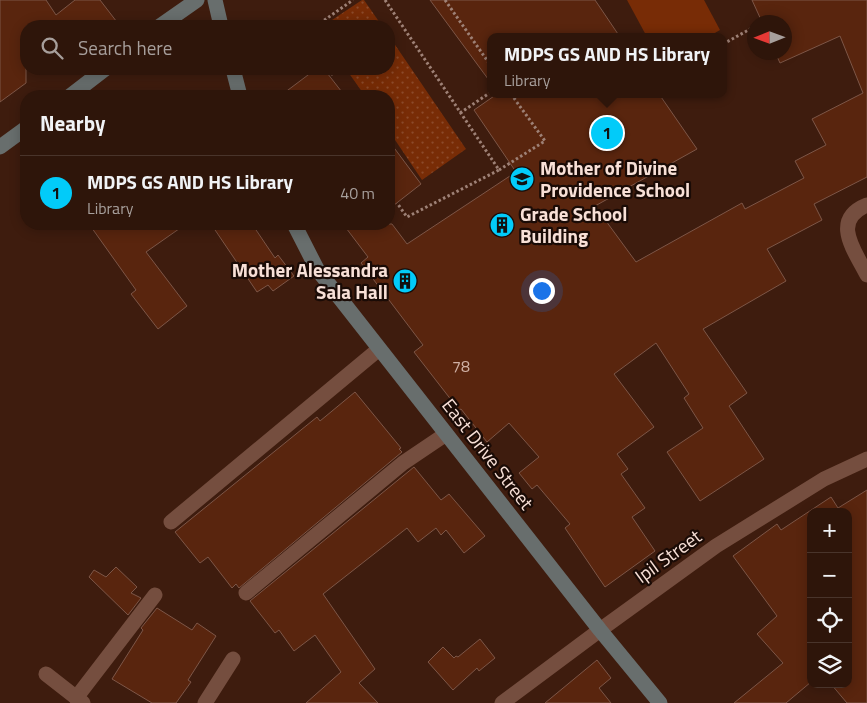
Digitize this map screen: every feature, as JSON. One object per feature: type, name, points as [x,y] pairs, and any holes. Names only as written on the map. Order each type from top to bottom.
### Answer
[{"type":"street","points":[[169,20],[197,0]]},
{"type":"street","points":[[215,0],[220,20]]},
{"type":"street","points":[[78,90],[97,75]]},
{"type":"street","points":[[235,75],[238,90]]},
{"type":"street","points":[[0,147],[20,132]]},
{"type":"street","points":[[867,204],[853,213],[848,221],[847,230],[849,240],[867,275]]},
{"type":"street","name":"East Drive Street","points":[[297,230],[317,269],[600,630],[660,703]]},
{"type":"street","points":[[171,522],[379,349]]},
{"type":"street","points":[[246,593],[403,464],[446,434]]},
{"type":"street","name":"Ipil Street","points":[[502,703],[716,546],[824,480],[867,459]]},
{"type":"street","points":[[46,674],[79,700],[155,594]]},
{"type":"street","points":[[205,703],[234,659]]},
{"type":"path","points":[[325,20],[353,0]]},
{"type":"path","points":[[385,0],[499,170]]},
{"type":"path","points":[[445,0],[487,60]]},
{"type":"path","points":[[727,42],[747,31]]},
{"type":"path","points":[[460,113],[487,95]]},
{"type":"path","points":[[397,203],[407,217],[499,170],[545,141],[514,98]]},
{"type":"shaded area","points":[[364,0],[378,20],[332,20]]},
{"type":"shaded area","points":[[627,0],[704,0],[720,30],[715,33],[645,33]]},
{"type":"shaded area","points":[[395,45],[466,149],[422,180],[395,140],[395,90],[361,90],[350,75],[395,75]]},
{"type":"building","points":[[0,0],[46,0],[56,15],[75,0],[100,0],[115,20],[20,20],[20,75],[26,75],[26,83],[0,102]]},
{"type":"building","points":[[430,0],[595,0],[617,33],[487,33],[487,78]]},
{"type":"building","points":[[752,0],[867,0],[867,177],[814,204],[822,220],[767,249],[786,281],[703,329],[747,393],[729,406],[764,459],[700,501],[667,452],[703,428],[684,398],[689,394],[656,343],[614,374],[654,427],[617,454],[628,469],[621,474],[645,508],[632,517],[655,551],[605,587],[565,528],[570,524],[537,485],[532,489],[519,473],[539,457],[509,423],[487,442],[461,409],[459,410],[414,352],[423,345],[361,263],[368,257],[348,230],[395,230],[395,228],[407,244],[516,172],[474,110],[491,98],[662,98],[697,149],[595,206],[636,262],[742,203],[745,209],[804,178],[795,161],[826,145],[812,119],[863,93],[840,36],[792,58],[792,15],[759,15]]},
{"type":"building","points":[[308,75],[329,75],[340,90],[288,90]]},
{"type":"building","points":[[395,149],[421,184],[395,204]]},
{"type":"building","points":[[93,230],[177,230],[146,252],[187,306],[158,329],[131,294],[136,290]]},
{"type":"building","points":[[215,230],[256,230],[275,258],[278,255],[294,276],[273,291],[268,285],[257,292]]},
{"type":"building","points":[[355,392],[401,448],[399,449],[402,452],[239,588],[236,584],[232,588],[208,557],[200,563],[175,532],[317,417],[320,421]]},
{"type":"building","points":[[414,467],[441,500],[449,494],[485,536],[464,553],[446,530],[441,535],[436,528],[418,542],[407,528],[323,594],[375,669],[359,683],[378,703],[306,703],[341,672],[315,635],[294,651],[279,630],[275,633],[250,601]]},
{"type":"building","points":[[867,490],[867,703],[847,703],[834,688],[852,688],[852,508],[838,508]]},
{"type":"building","points":[[831,497],[838,508],[814,508]]},
{"type":"building","points":[[807,513],[807,685],[786,703],[734,703],[783,663],[757,634],[777,616],[733,556],[777,524],[781,530]]},
{"type":"building","points":[[116,567],[137,587],[131,593],[141,598],[128,615],[89,577],[94,570],[106,577]]},
{"type":"building","points":[[157,608],[192,630],[197,623],[216,636],[188,680],[191,682],[176,703],[152,703],[112,679],[143,630],[141,628]]},
{"type":"building","points":[[480,639],[495,658],[479,671],[477,668],[453,690],[428,662],[443,647],[454,658],[458,657]]},
{"type":"building","points":[[597,660],[611,678],[599,688],[611,703],[545,703]]},
{"type":"place","name":"MDPS GS AND HS Library","points":[[607,133]]},
{"type":"place","name":"Mother of Divine Providence School","points":[[522,179]]},
{"type":"place","name":"Grade School Building","points":[[502,225]]},
{"type":"place","name":"Mother Alessandra Sala Hall","points":[[405,281]]}]
